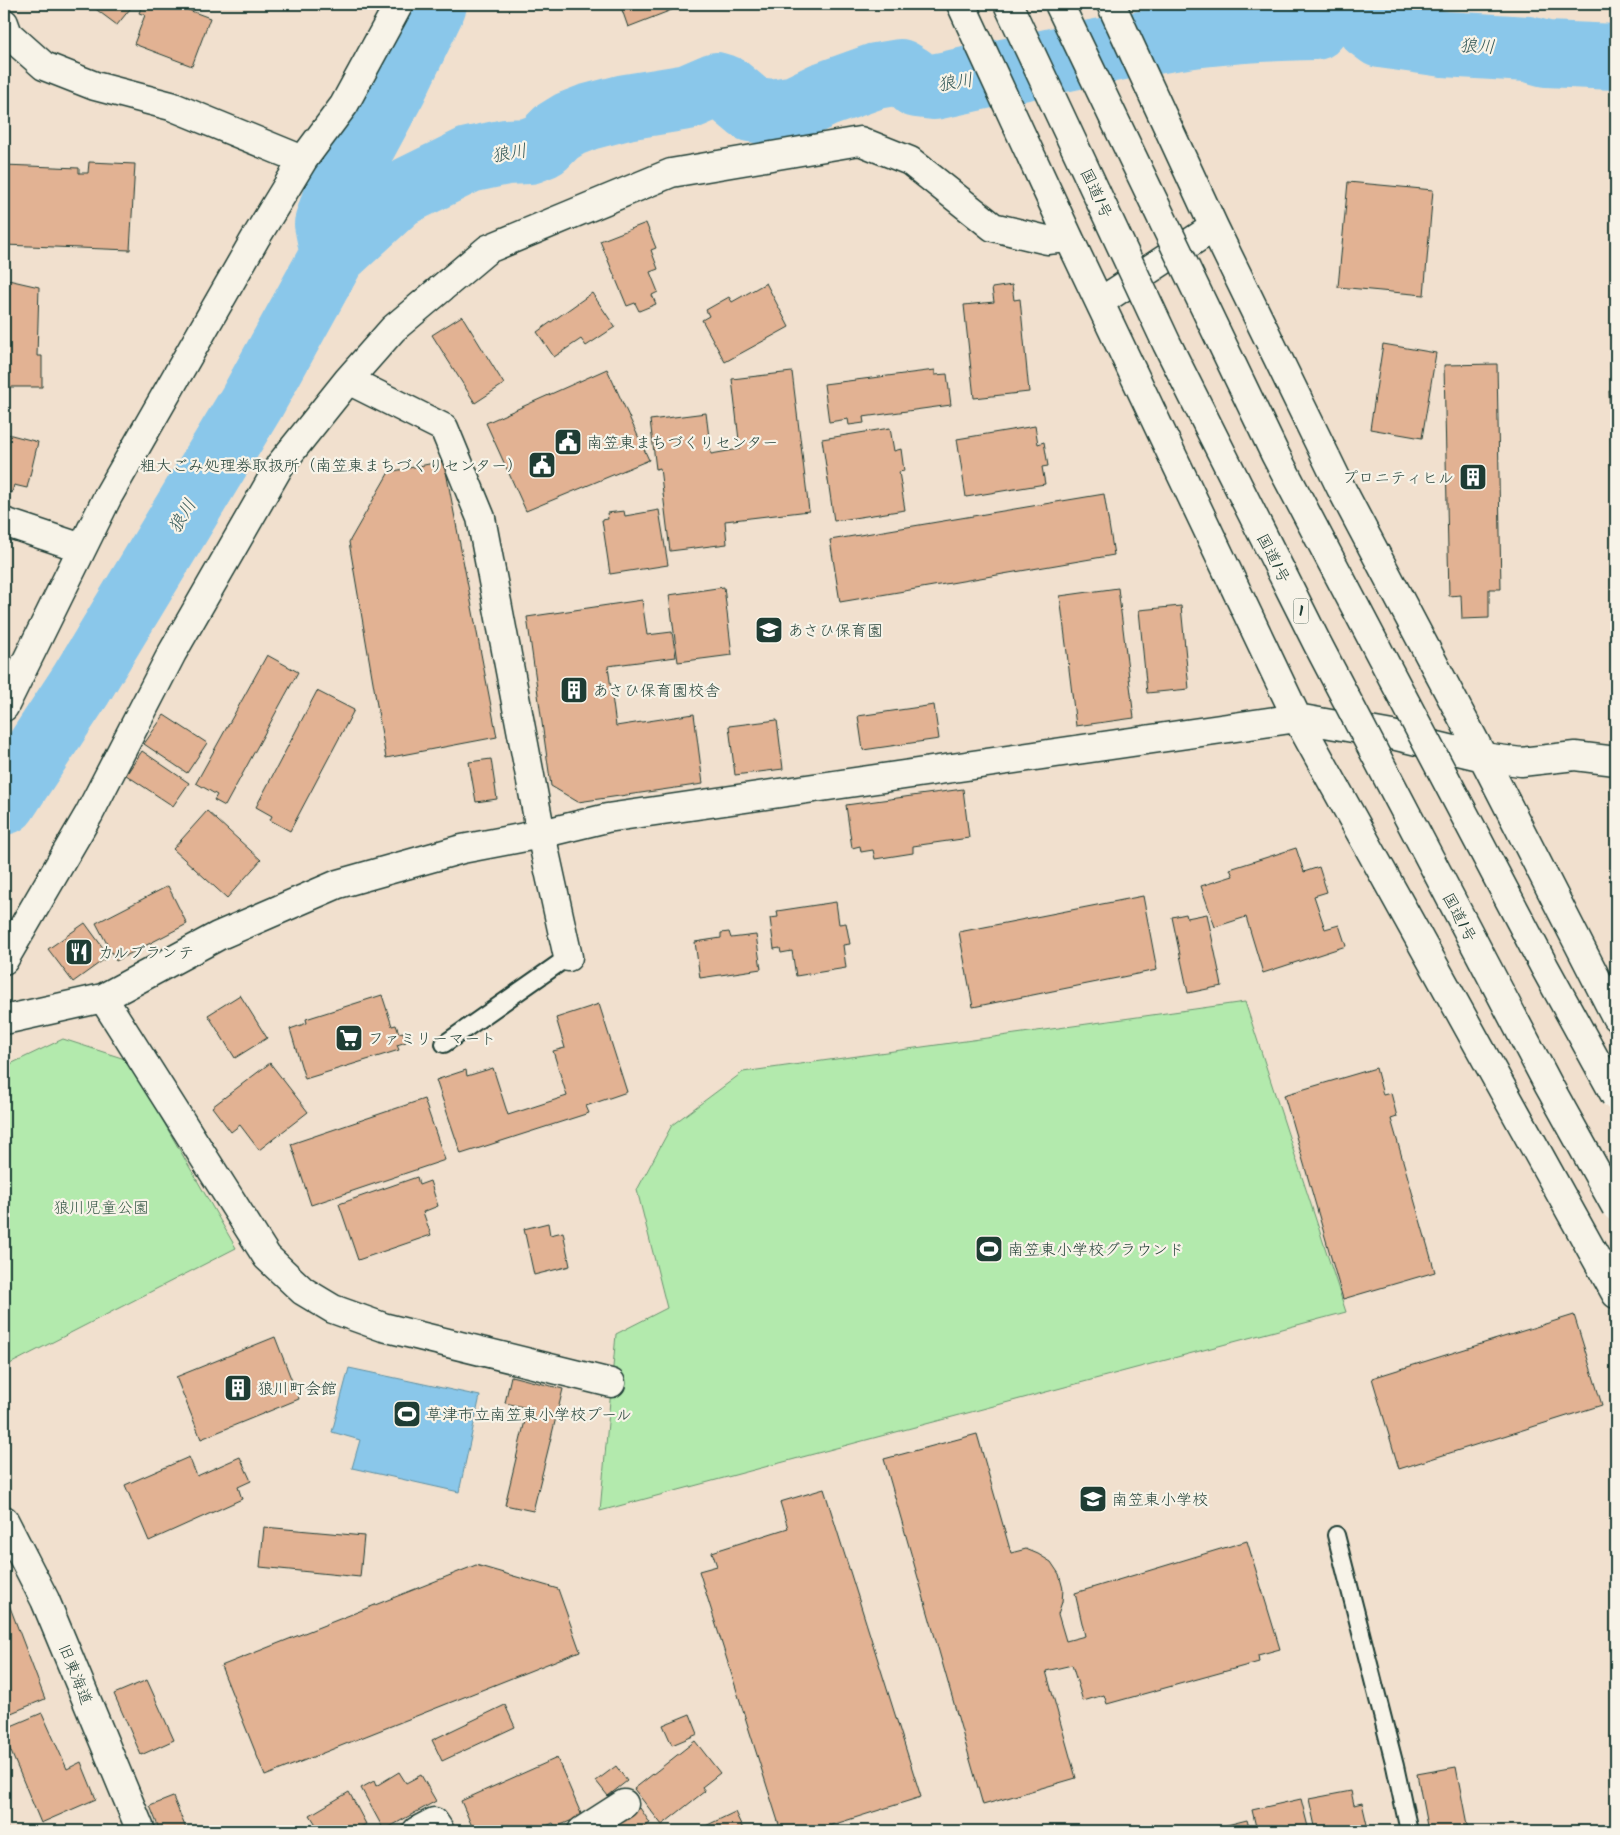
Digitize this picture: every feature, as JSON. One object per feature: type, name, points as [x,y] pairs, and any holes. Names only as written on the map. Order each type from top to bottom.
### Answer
[{"type":"main road","points":[[4,707],[113,487],[255,239],[303,160],[344,105],[399,4]]},
{"type":"main road","points":[[961,4],[1069,238],[1297,718],[1616,1294]]},
{"type":"main road","name":"国道1号","points":[[1008,4],[1167,344],[1317,643],[1544,1078],[1616,1207]]},
{"type":"main road","points":[[1059,4],[1275,454],[1544,966],[1616,1097]]},
{"type":"main road","points":[[1111,4],[1214,227],[1341,488],[1483,757],[1616,1016]]},
{"type":"main road","points":[[5,31],[44,66],[95,86],[172,106],[303,160]]},
{"type":"main road","points":[[4,960],[89,814],[172,653],[280,466],[348,380],[393,330],[488,249],[671,173],[860,141],[910,161],[993,227],[1047,240],[1069,238]]},
{"type":"main road","points":[[1100,302],[1214,227]]},
{"type":"main road","points":[[348,380],[444,428],[481,518],[541,834],[568,957]]},
{"type":"main road","points":[[4,522],[82,548]]},
{"type":"main road","points":[[4,1020],[103,998],[218,936],[338,884],[462,849],[541,834],[617,816],[1297,718],[1392,735],[1483,757],[1521,762],[1575,756],[1616,761]]},
{"type":"main road","points":[[103,998],[267,1257],[303,1291],[333,1309],[383,1327],[611,1383]]},
{"type":"main road","name":"旧東海道","points":[[4,1520],[45,1600],[140,1831]]},
{"type":"main road","points":[[582,1831],[624,1804]]},
{"type":"main road","points":[[417,1831],[434,1822],[440,1831]]},
{"type":"lane","points":[[444,1044],[568,957]]},
{"type":"lane","points":[[1336,1535],[1409,1831]]},
{"type":"green space","name":"南笠東小学校グラウンド","points":[[1245,1002],[1346,1312],[600,1511],[616,1334],[667,1308],[637,1190],[672,1125],[743,1072]]},
{"type":"green space","name":"狼川児童公園","points":[[63,1039],[128,1060],[236,1248],[4,1367],[4,1067]]},
{"type":"water","name":"草津市立南笠東小学校プール","points":[[349,1368],[480,1396],[459,1492],[352,1468],[360,1440],[332,1432]]},
{"type":"building","points":[[89,4],[134,4],[117,25]]},
{"type":"building","points":[[143,4],[172,4],[210,18],[192,66],[134,44],[145,15],[139,13]]},
{"type":"building","points":[[620,4],[687,4],[628,27]]},
{"type":"building","points":[[89,162],[135,164],[130,250],[4,245],[4,165],[79,168],[79,173],[88,173]]},
{"type":"building","points":[[1348,182],[1433,190],[1424,295],[1338,287]]},
{"type":"building","points":[[646,223],[656,248],[651,250],[658,269],[650,272],[658,292],[652,295],[656,304],[639,311],[635,303],[627,306],[600,241]]},
{"type":"building","points":[[4,279],[39,287],[37,356],[42,356],[42,387],[4,387]]},
{"type":"building","points":[[766,283],[789,327],[725,362],[702,320],[709,316],[706,310],[729,297],[732,302]]},
{"type":"building","points":[[1012,285],[1014,300],[1020,299],[1029,392],[974,398],[964,305],[994,302],[992,288]]},
{"type":"building","points":[[592,293],[615,327],[586,346],[581,339],[554,357],[537,332]]},
{"type":"building","points":[[462,316],[504,384],[475,403],[432,335]]},
{"type":"building","points":[[1383,344],[1436,353],[1422,438],[1370,429]]},
{"type":"building","name":"プロニティヒル","points":[[1497,364],[1501,589],[1489,589],[1489,618],[1462,619],[1461,595],[1449,596],[1444,365]]},
{"type":"building","name":"南笠東まちづくりセンター","points":[[607,369],[649,460],[526,511],[486,423]]},
{"type":"building","points":[[935,370],[935,375],[947,374],[951,405],[863,417],[864,423],[849,425],[848,419],[829,422],[824,384]]},
{"type":"building","points":[[792,372],[809,511],[725,521],[727,544],[670,551],[660,468],[656,469],[650,420],[706,413],[711,454],[740,449],[732,379]]},
{"type":"building","points":[[1616,390],[1616,581],[1609,391]]},
{"type":"building","points":[[1035,426],[1038,444],[1044,442],[1048,466],[1042,467],[1045,484],[966,497],[957,439]]},
{"type":"building","points":[[890,428],[894,451],[901,449],[904,471],[899,472],[905,510],[834,521],[822,439]]},
{"type":"building","points":[[4,433],[38,442],[27,488],[14,485],[12,493],[4,491]]},
{"type":"building","points":[[444,461],[497,737],[386,758],[349,542],[389,472]]},
{"type":"building","points":[[1104,494],[1114,555],[840,602],[830,540]]},
{"type":"building","points":[[659,510],[668,565],[610,574],[602,520],[608,519],[607,513],[624,511],[625,516]]},
{"type":"building","points":[[724,587],[732,655],[678,662],[669,595]]},
{"type":"building","points":[[1118,588],[1134,718],[1076,726],[1060,596]]},
{"type":"building","name":"あさひ保育園校舎","points":[[642,600],[647,635],[672,632],[676,657],[608,666],[616,726],[694,714],[703,784],[578,802],[551,786],[527,617]]},
{"type":"building","points":[[1181,606],[1189,689],[1147,693],[1139,610]]},
{"type":"building","points":[[267,655],[298,672],[225,806],[214,800],[217,795],[196,783]]},
{"type":"building","points":[[317,691],[354,710],[290,831],[270,820],[272,816],[256,807]]},
{"type":"building","points":[[934,705],[939,739],[863,750],[858,716]]},
{"type":"building","points":[[164,715],[207,743],[187,773],[144,744]]},
{"type":"building","points":[[777,720],[783,769],[735,775],[729,726]]},
{"type":"building","points":[[142,751],[189,783],[173,806],[126,775]]},
{"type":"building","points":[[491,759],[497,799],[476,802],[469,762]]},
{"type":"building","points":[[963,789],[969,838],[913,846],[913,853],[875,859],[873,850],[861,852],[860,846],[852,848],[846,805]]},
{"type":"building","points":[[207,811],[261,860],[227,898],[173,849]]},
{"type":"building","points":[[1296,848],[1304,872],[1319,867],[1327,892],[1314,896],[1325,929],[1339,925],[1346,946],[1263,973],[1246,917],[1215,927],[1201,886],[1233,876],[1230,869]]},
{"type":"building","points":[[168,886],[187,924],[116,961],[96,923]]},
{"type":"building","points":[[1143,896],[1157,970],[973,1007],[959,932]]},
{"type":"building","points":[[836,902],[839,924],[846,923],[850,944],[843,945],[846,968],[796,976],[792,951],[781,953],[780,948],[774,949],[770,918],[778,917],[777,911]]},
{"type":"building","points":[[1186,914],[1187,918],[1207,914],[1222,986],[1188,993],[1172,917]]},
{"type":"building","name":"カルブランテ","points":[[85,923],[109,956],[73,982],[48,949]]},
{"type":"building","points":[[729,932],[731,938],[756,935],[761,969],[700,978],[695,942],[721,938],[721,933]]},
{"type":"building","points":[[240,995],[267,1038],[235,1058],[208,1015]]},
{"type":"building","name":"ファミリーマート","points":[[382,995],[392,1026],[396,1025],[399,1033],[403,1032],[406,1042],[397,1045],[399,1050],[305,1079],[290,1029],[307,1023],[306,1019]]},
{"type":"building","points":[[599,1004],[627,1092],[586,1106],[589,1113],[461,1154],[436,1080],[466,1070],[467,1076],[493,1068],[508,1115],[567,1096],[553,1051],[565,1048],[556,1018]]},
{"type":"building","points":[[270,1063],[308,1112],[259,1150],[240,1125],[231,1132],[212,1107]]},
{"type":"building","points":[[1376,1068],[1383,1095],[1391,1093],[1397,1117],[1391,1119],[1435,1272],[1343,1299],[1284,1095]]},
{"type":"building","points":[[424,1099],[445,1160],[311,1205],[291,1144]]},
{"type":"building","points":[[417,1177],[419,1185],[430,1181],[438,1206],[423,1212],[431,1235],[358,1260],[339,1204]]},
{"type":"building","points":[[548,1223],[550,1235],[563,1232],[570,1266],[534,1275],[524,1229]]},
{"type":"building","points":[[1574,1315],[1602,1405],[1399,1469],[1372,1378]]},
{"type":"building","name":"狼川町会館","points":[[275,1337],[299,1399],[201,1439],[176,1377]]},
{"type":"building","points":[[511,1376],[563,1389],[533,1511],[505,1505],[528,1408],[505,1403]]},
{"type":"building","points":[[977,1434],[1011,1553],[1026,1549],[1038,1554],[1051,1562],[1059,1574],[1063,1589],[1062,1602],[1058,1614],[1066,1641],[1085,1636],[1075,1593],[1247,1541],[1280,1649],[1258,1655],[1259,1662],[1107,1704],[1104,1695],[1083,1701],[1072,1665],[1046,1671],[1076,1778],[983,1805],[884,1459]]},
{"type":"building","points":[[189,1457],[197,1476],[240,1457],[251,1481],[238,1487],[242,1499],[149,1541],[125,1485]]},
{"type":"building","points":[[824,1489],[921,1797],[813,1831],[781,1831],[699,1571],[717,1566],[712,1552],[788,1528],[780,1502]]},
{"type":"building","points":[[264,1527],[364,1536],[360,1577],[260,1567]]},
{"type":"building","points":[[476,1565],[558,1589],[580,1651],[265,1776],[221,1666]]},
{"type":"building","points":[[8,1602],[45,1699],[4,1716],[4,1603]]},
{"type":"building","points":[[147,1680],[174,1740],[141,1755],[114,1694]]},
{"type":"building","points":[[505,1705],[515,1727],[442,1761],[432,1740]]},
{"type":"building","points":[[42,1713],[67,1769],[81,1762],[96,1799],[41,1823],[4,1735],[4,1729]]},
{"type":"building","points":[[690,1714],[698,1734],[672,1745],[663,1725]]},
{"type":"building","points":[[695,1741],[720,1773],[702,1787],[705,1791],[662,1825],[634,1789]]},
{"type":"building","points":[[557,1758],[582,1816],[556,1827],[553,1823],[535,1831],[474,1831],[461,1801]]},
{"type":"building","points":[[616,1766],[627,1781],[608,1796],[596,1781]]},
{"type":"building","points":[[1456,1767],[1468,1830],[1428,1831],[1417,1774]]},
{"type":"building","points":[[399,1772],[406,1783],[421,1775],[436,1801],[384,1830],[361,1788],[374,1781],[376,1786]]},
{"type":"building","points":[[1351,1791],[1354,1805],[1362,1803],[1368,1829],[1358,1831],[1316,1831],[1309,1799]]},
{"type":"building","points":[[349,1792],[366,1824],[353,1831],[320,1831],[310,1815]]},
{"type":"building","points":[[173,1797],[187,1831],[160,1831],[150,1806]]},
{"type":"building","points":[[1301,1799],[1309,1831],[1257,1831],[1252,1810]]},
{"type":"building","points":[[640,1808],[650,1823],[639,1831],[623,1831],[617,1822]]},
{"type":"building","points":[[735,1812],[744,1831],[695,1831]]},
{"type":"building","points":[[4,1820],[8,1831],[4,1831]]},
{"type":"building","points":[[1247,1820],[1250,1831],[1207,1830]]},
{"type":"building","points":[[287,1825],[291,1831],[277,1831]]},
{"type":"waterway","points":[[333,255],[327,224],[336,195],[394,88],[434,4]]},
{"type":"waterway","name":"狼川","points":[[4,802],[81,685],[252,402],[333,255],[398,195],[469,160],[506,152],[529,151],[544,145],[557,132],[570,124],[588,117],[626,107],[688,97],[716,85],[726,88],[751,109],[771,112],[796,108],[823,95],[876,76],[900,72],[917,85],[934,87],[1155,41],[1219,32],[1315,27],[1329,9],[1337,4]]},
{"type":"waterway","name":"狼川","points":[[1354,4],[1359,5],[1369,26],[1381,35],[1444,44],[1528,49],[1546,54],[1616,57]]},
{"type":"place","name":"南笠東まちづくりセンター","points":[[568,442]]},
{"type":"place","name":"粗大ごみ処理券取扱所（南笠東まちづくりセンター）","points":[[542,465]]},
{"type":"place","name":"プロニティヒル","points":[[1473,477]]},
{"type":"place","name":"あさひ保育園","points":[[769,630]]},
{"type":"place","name":"あさひ保育園校舎","points":[[574,690]]},
{"type":"place","name":"カルブランテ","points":[[79,952]]},
{"type":"place","name":"ファミリーマート","points":[[349,1038]]},
{"type":"place","name":"南笠東小学校グラウンド","points":[[989,1249]]},
{"type":"place","name":"狼川町会館","points":[[238,1388]]},
{"type":"place","name":"草津市立南笠東小学校プール","points":[[407,1414]]},
{"type":"place","name":"南笠東小学校","points":[[1093,1499]]}]
